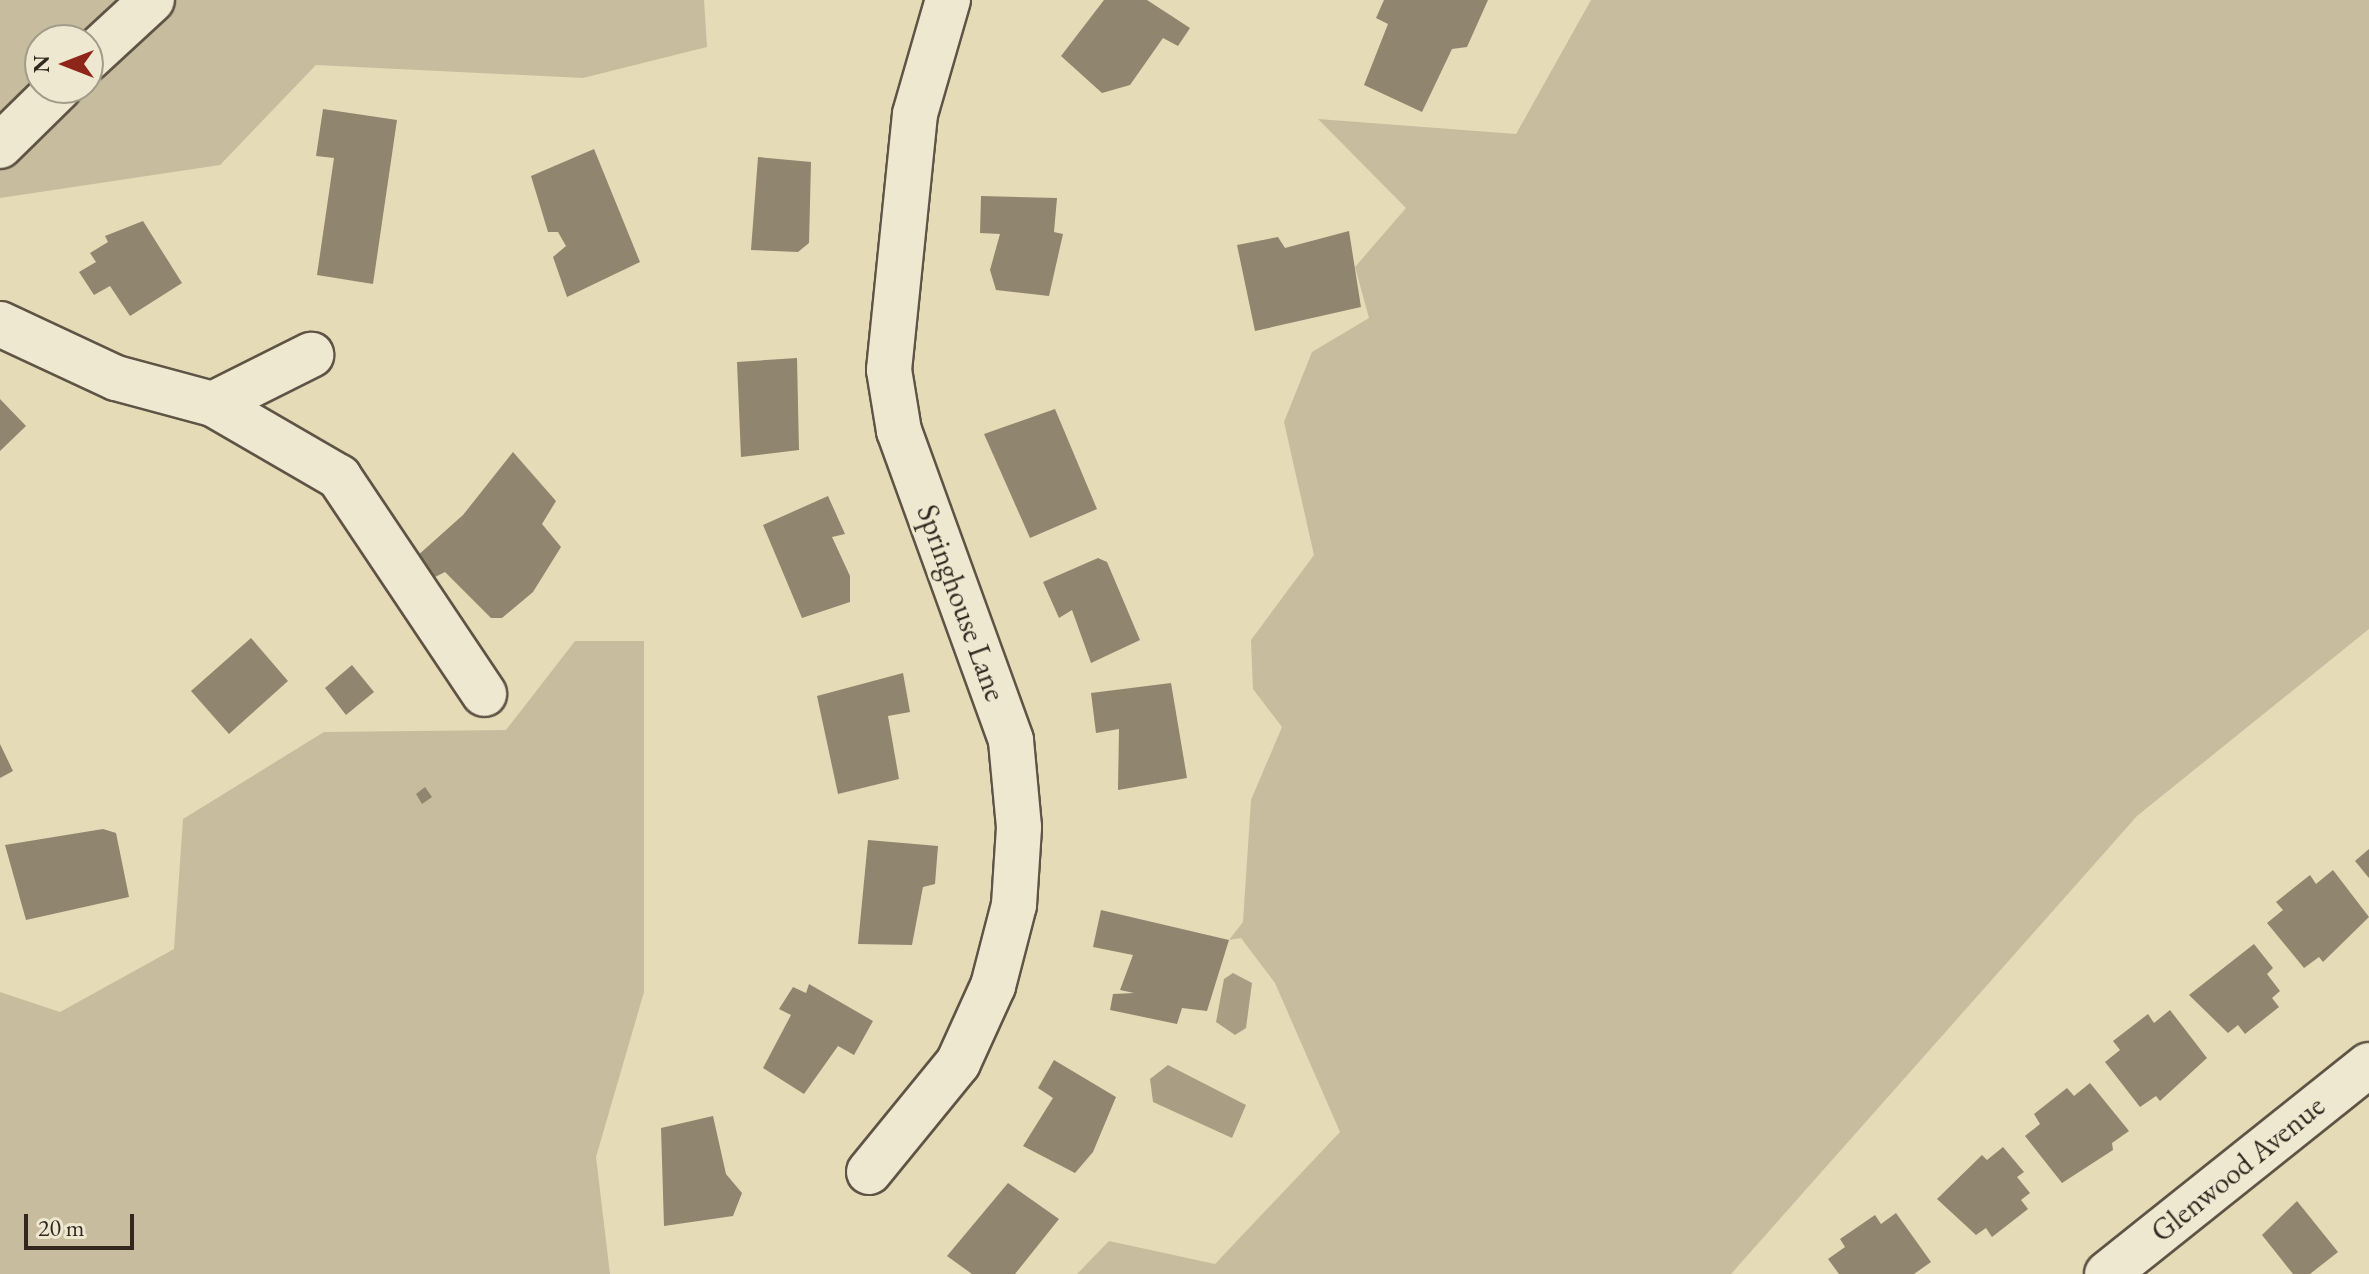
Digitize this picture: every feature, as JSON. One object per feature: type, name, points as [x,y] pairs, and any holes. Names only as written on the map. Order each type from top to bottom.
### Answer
[{"type":"street","points":[[104,44],[152,0]]},
{"type":"street","name":"Springhouse Lane","points":[[869,1172],[958,1063],[993,986],[1014,905],[1019,827],[1011,740],[899,431],[889,370],[915,114],[948,0]]},
{"type":"street","points":[[0,146],[43,104]]},
{"type":"street","points":[[0,324],[116,378],[213,404],[339,477],[484,694]]},
{"type":"street","points":[[213,404],[311,355]]},
{"type":"street","name":"Glenwood Avenue","points":[[2107,1274],[2369,1065]]},
{"type":"shaded area","points":[[0,0],[704,0],[707,47],[583,78],[316,65],[220,165],[0,198]]},
{"type":"shaded area","points":[[1591,0],[2369,0],[2369,629],[2137,816],[1731,1274],[1077,1274],[1109,1241],[1215,1264],[1340,1132],[1275,983],[1241,938],[1229,940],[1243,922],[1251,800],[1282,727],[1253,689],[1251,640],[1314,555],[1284,422],[1312,352],[1369,318],[1355,267],[1406,208],[1318,119],[1516,134]]},
{"type":"shaded area","points":[[575,641],[644,641],[644,992],[596,1157],[610,1274],[0,1274],[0,992],[60,1012],[174,949],[183,819],[324,732],[506,730]]},
{"type":"shaded area","points":[[1233,973],[1252,983],[1246,1028],[1235,1035],[1216,1022],[1224,979]]},
{"type":"shaded area","points":[[1168,1065],[1246,1105],[1232,1138],[1153,1102],[1150,1079]]},
{"type":"building","points":[[1104,0],[1147,0],[1190,28],[1178,46],[1163,38],[1130,85],[1102,93],[1061,56]]},
{"type":"building","points":[[1384,0],[1488,0],[1467,47],[1452,49],[1422,112],[1364,85],[1388,24],[1376,18]]},
{"type":"building","points":[[323,109],[397,120],[373,284],[317,275],[334,158],[316,156]]},
{"type":"building","points":[[594,149],[640,262],[567,297],[553,257],[566,246],[558,232],[548,232],[531,176]]},
{"type":"building","points":[[758,157],[811,162],[809,243],[798,252],[751,250]]},
{"type":"building","points":[[981,196],[1057,198],[1054,232],[1063,234],[1049,296],[996,290],[990,270],[1000,234],[980,233]]},
{"type":"building","points":[[143,221],[182,283],[130,316],[110,286],[94,295],[79,272],[96,262],[90,253],[108,242],[105,236]]},
{"type":"building","points":[[1349,231],[1361,307],[1255,331],[1237,245],[1278,237],[1285,248]]},
{"type":"building","points":[[797,358],[799,450],[741,457],[737,362]]},
{"type":"building","points":[[0,399],[26,426],[0,451]]},
{"type":"building","points":[[1055,409],[1097,509],[1030,538],[984,434]]},
{"type":"building","points":[[513,452],[556,501],[542,524],[561,547],[533,592],[502,618],[491,618],[445,572],[433,578],[416,557],[463,515]]},
{"type":"building","points":[[828,496],[845,534],[832,537],[850,576],[850,602],[802,618],[763,525]]},
{"type":"building","points":[[1098,558],[1107,562],[1140,640],[1091,663],[1072,610],[1059,618],[1043,582]]},
{"type":"building","points":[[251,638],[288,681],[229,734],[191,691]]},
{"type":"building","points":[[352,665],[374,692],[346,715],[325,688]]},
{"type":"building","points":[[903,673],[910,712],[888,716],[899,779],[838,794],[817,696]]},
{"type":"building","points":[[1171,683],[1187,778],[1118,790],[1119,729],[1096,733],[1091,693]]},
{"type":"building","points":[[0,744],[13,771],[0,778]]},
{"type":"building","points":[[425,787],[432,797],[422,804],[416,794]]},
{"type":"building","points":[[103,829],[116,833],[129,897],[26,920],[5,845]]},
{"type":"building","points":[[868,840],[938,846],[935,884],[923,887],[912,945],[858,944]]},
{"type":"building","points":[[2369,849],[2369,878],[2355,861]]},
{"type":"building","points":[[2333,870],[2369,917],[2323,962],[2319,957],[2304,968],[2267,923],[2283,910],[2276,902],[2310,875],[2316,884]]},
{"type":"building","points":[[1101,910],[1229,940],[1207,1011],[1182,1008],[1177,1024],[1110,1010],[1113,994],[1134,993],[1120,990],[1133,955],[1093,947]]},
{"type":"building","points":[[2254,944],[2273,968],[2267,974],[2280,991],[2272,998],[2279,1007],[2245,1034],[2238,1025],[2228,1033],[2189,995]]},
{"type":"building","points":[[809,984],[873,1021],[854,1055],[838,1046],[804,1094],[763,1068],[791,1015],[779,1009],[793,987],[806,993]]},
{"type":"building","points":[[2170,1010],[2207,1058],[2160,1101],[2156,1096],[2140,1107],[2105,1062],[2120,1050],[2113,1041],[2148,1014],[2154,1023]]},
{"type":"building","points":[[1054,1060],[1116,1097],[1093,1152],[1075,1173],[1023,1146],[1053,1098],[1038,1088]]},
{"type":"building","points":[[2090,1083],[2129,1131],[2112,1143],[2113,1150],[2062,1183],[2025,1136],[2040,1124],[2034,1114],[2067,1088],[2074,1096]]},
{"type":"building","points":[[713,1116],[726,1174],[742,1193],[733,1216],[664,1226],[661,1128]]},
{"type":"building","points":[[2003,1147],[2024,1172],[2017,1177],[2030,1193],[2021,1200],[2028,1209],[1992,1237],[1986,1228],[1976,1235],[1937,1199],[1982,1155],[1987,1160]]},
{"type":"building","points":[[1008,1183],[1059,1219],[1015,1274],[972,1274],[947,1256]]},
{"type":"building","points":[[2297,1201],[2338,1252],[2310,1274],[2293,1274],[2262,1235]]},
{"type":"building","points":[[1896,1213],[1931,1262],[1914,1274],[1839,1274],[1828,1259],[1845,1247],[1840,1239],[1875,1215],[1881,1224]]}]
